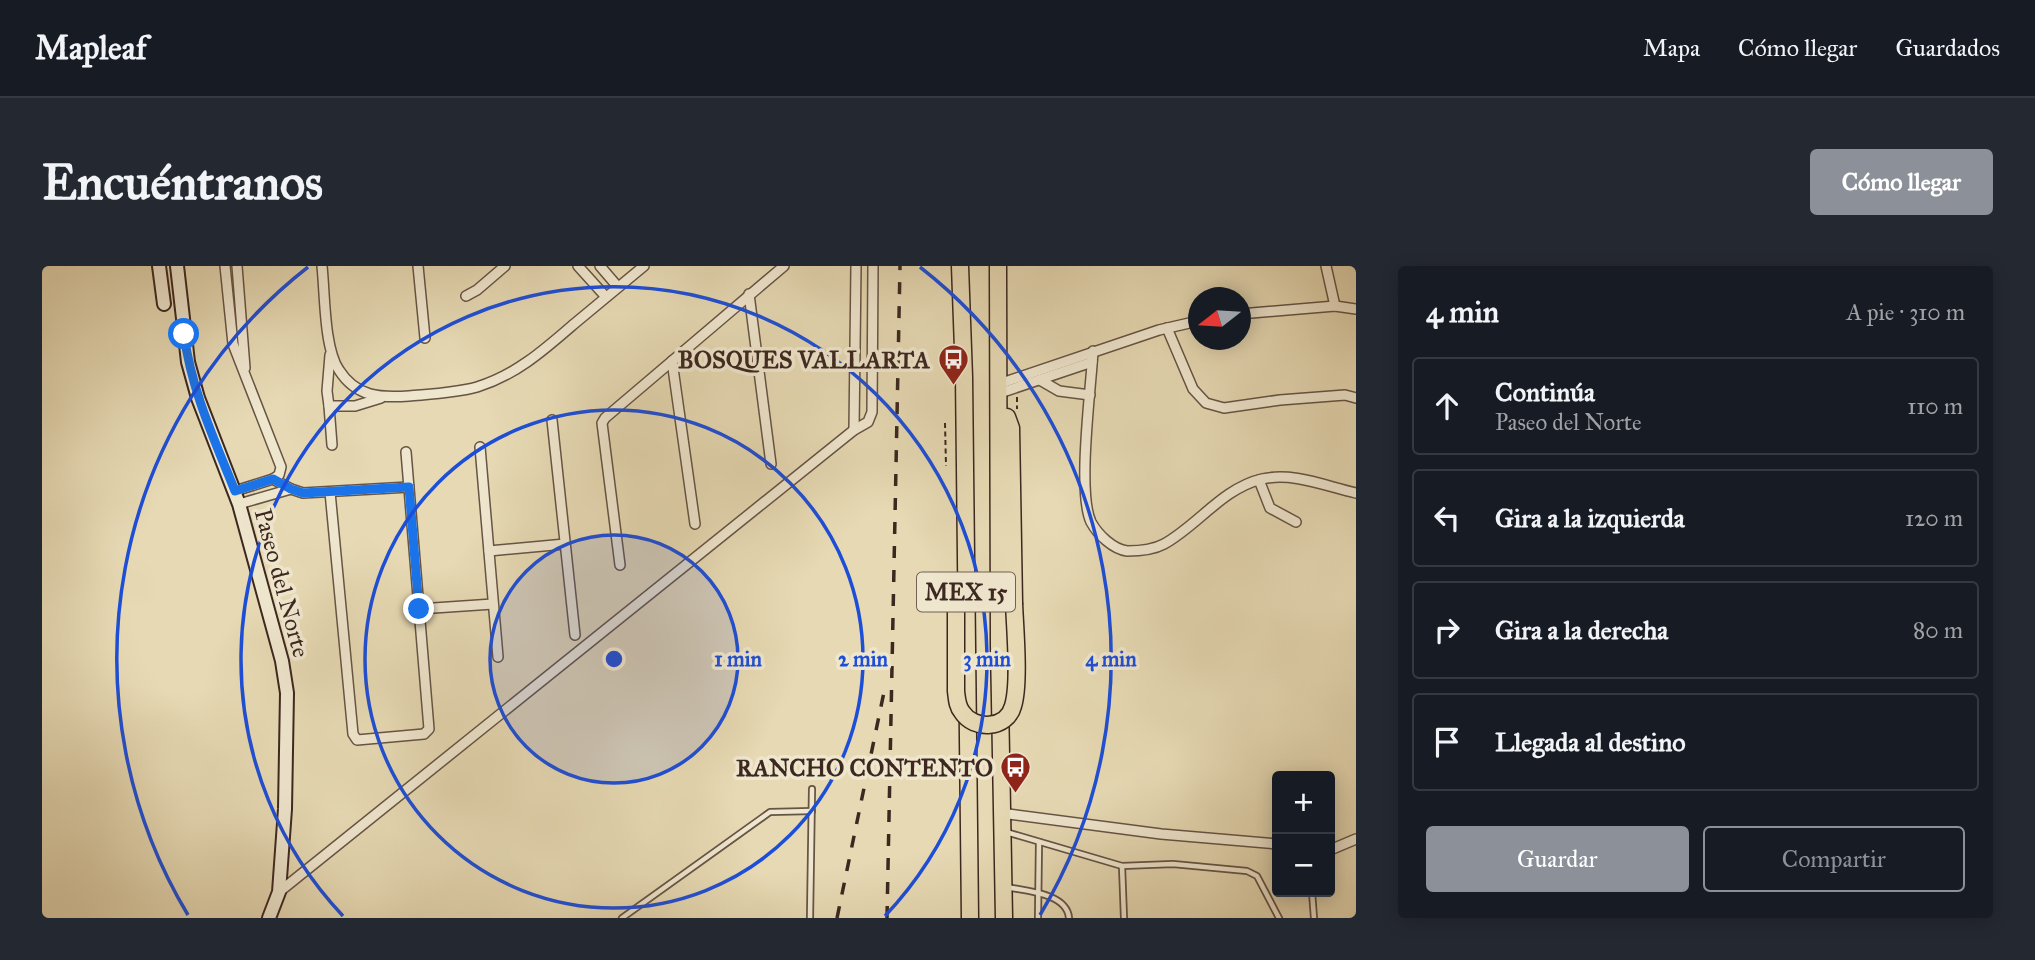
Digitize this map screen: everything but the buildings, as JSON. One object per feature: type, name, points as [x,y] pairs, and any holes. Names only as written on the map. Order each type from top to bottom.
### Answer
[{"type":"highway","name":"MEX 15","points":[[958,266],[964,411],[970,918]]},
{"type":"highway","name":"MEX 15","points":[[998,266],[1004,918]]},
{"type":"highway","points":[[964,411],[956,455],[958,705],[967,718],[984,726],[1006,718],[1013,707],[1015,690],[1011,428],[1000,394]]},
{"type":"street","points":[[159,266],[164,304]]},
{"type":"street","name":"Paseo del Norte","points":[[177,266],[188,362],[198,398],[239,504],[282,661],[287,693],[285,809],[279,892],[269,918]]},
{"type":"street","points":[[225,266],[231,336],[281,467],[279,475],[273,479],[235,491]]},
{"type":"street","points":[[237,266],[246,377]]},
{"type":"street","points":[[322,266],[330,353],[327,391],[332,445]]},
{"type":"street","points":[[418,266],[425,338]]},
{"type":"street","points":[[578,266],[606,298]]},
{"type":"street","points":[[600,266],[618,288]]},
{"type":"street","points":[[329,406],[355,406],[382,398],[464,389],[503,377],[527,364],[644,266]]},
{"type":"street","points":[[620,565],[601,423],[784,266]]},
{"type":"street","points":[[854,430],[856,266]]},
{"type":"street","points":[[279,892],[867,422],[872,412],[873,266]]},
{"type":"street","points":[[1326,266],[1335,306]]},
{"type":"street","points":[[466,296],[478,290],[501,267]]},
{"type":"street","points":[[749,294],[771,464]]},
{"type":"street","points":[[1251,313],[1335,306],[1356,309]]},
{"type":"street","points":[[1000,394],[1019,377],[1093,351],[1188,323]]},
{"type":"street","points":[[1167,328],[1193,389],[1206,403],[1224,408],[1280,400],[1345,396],[1356,398]]},
{"type":"street","points":[[1093,351],[1085,497],[1091,522],[1105,540],[1119,550],[1139,551],[1162,545],[1224,498],[1259,480],[1281,476],[1356,493]]},
{"type":"street","points":[[330,353],[349,383],[362,392],[382,398]]},
{"type":"street","points":[[672,361],[695,524]]},
{"type":"street","points":[[999,362],[1019,377]]},
{"type":"street","points":[[1000,394],[1092,362]]},
{"type":"street","points":[[1040,380],[1059,391],[1090,395]]},
{"type":"street","points":[[552,420],[575,635]]},
{"type":"street","points":[[480,447],[498,657]]},
{"type":"street","points":[[330,492],[352,734],[357,740],[424,734],[429,729],[406,452]]},
{"type":"street","points":[[273,479],[303,493],[409,487]]},
{"type":"street","points":[[1259,480],[1270,508],[1296,522]]},
{"type":"street","points":[[239,504],[291,489]]},
{"type":"street","points":[[489,551],[565,544]]},
{"type":"street","points":[[419,609],[493,604]]},
{"type":"street","points":[[1001,813],[1161,834],[1272,844]]},
{"type":"street","points":[[1335,848],[1356,839]]},
{"type":"lane","points":[[810,918],[812,789]]},
{"type":"lane","points":[[622,918],[770,812],[812,811]]},
{"type":"lane","points":[[1002,831],[1122,866],[1173,864],[1247,872],[1256,876],[1277,917]]},
{"type":"lane","points":[[1038,918],[1039,842]]},
{"type":"lane","points":[[1122,866],[1124,918]]},
{"type":"lane","points":[[1003,887],[1038,894],[1063,903],[1069,918]]},
{"type":"lane","points":[[1312,897],[1314,918]]},
{"type":"path","points":[[1016,388],[1017,410]]},
{"type":"path","points":[[945,423],[946,466]]},
{"type":"railway","points":[[887,918],[900,266]]},
{"type":"railway","points":[[837,918],[884,692]]},
{"type":"place","name":"BOSQUES VALLARTA","points":[[953,387]]},
{"type":"place","name":"RANCHO CONTENTO","points":[[1016,795]]},
{"type":"route","points":[[184,334],[198,398],[235,491],[273,479],[303,493],[409,487],[419,609]]}]
